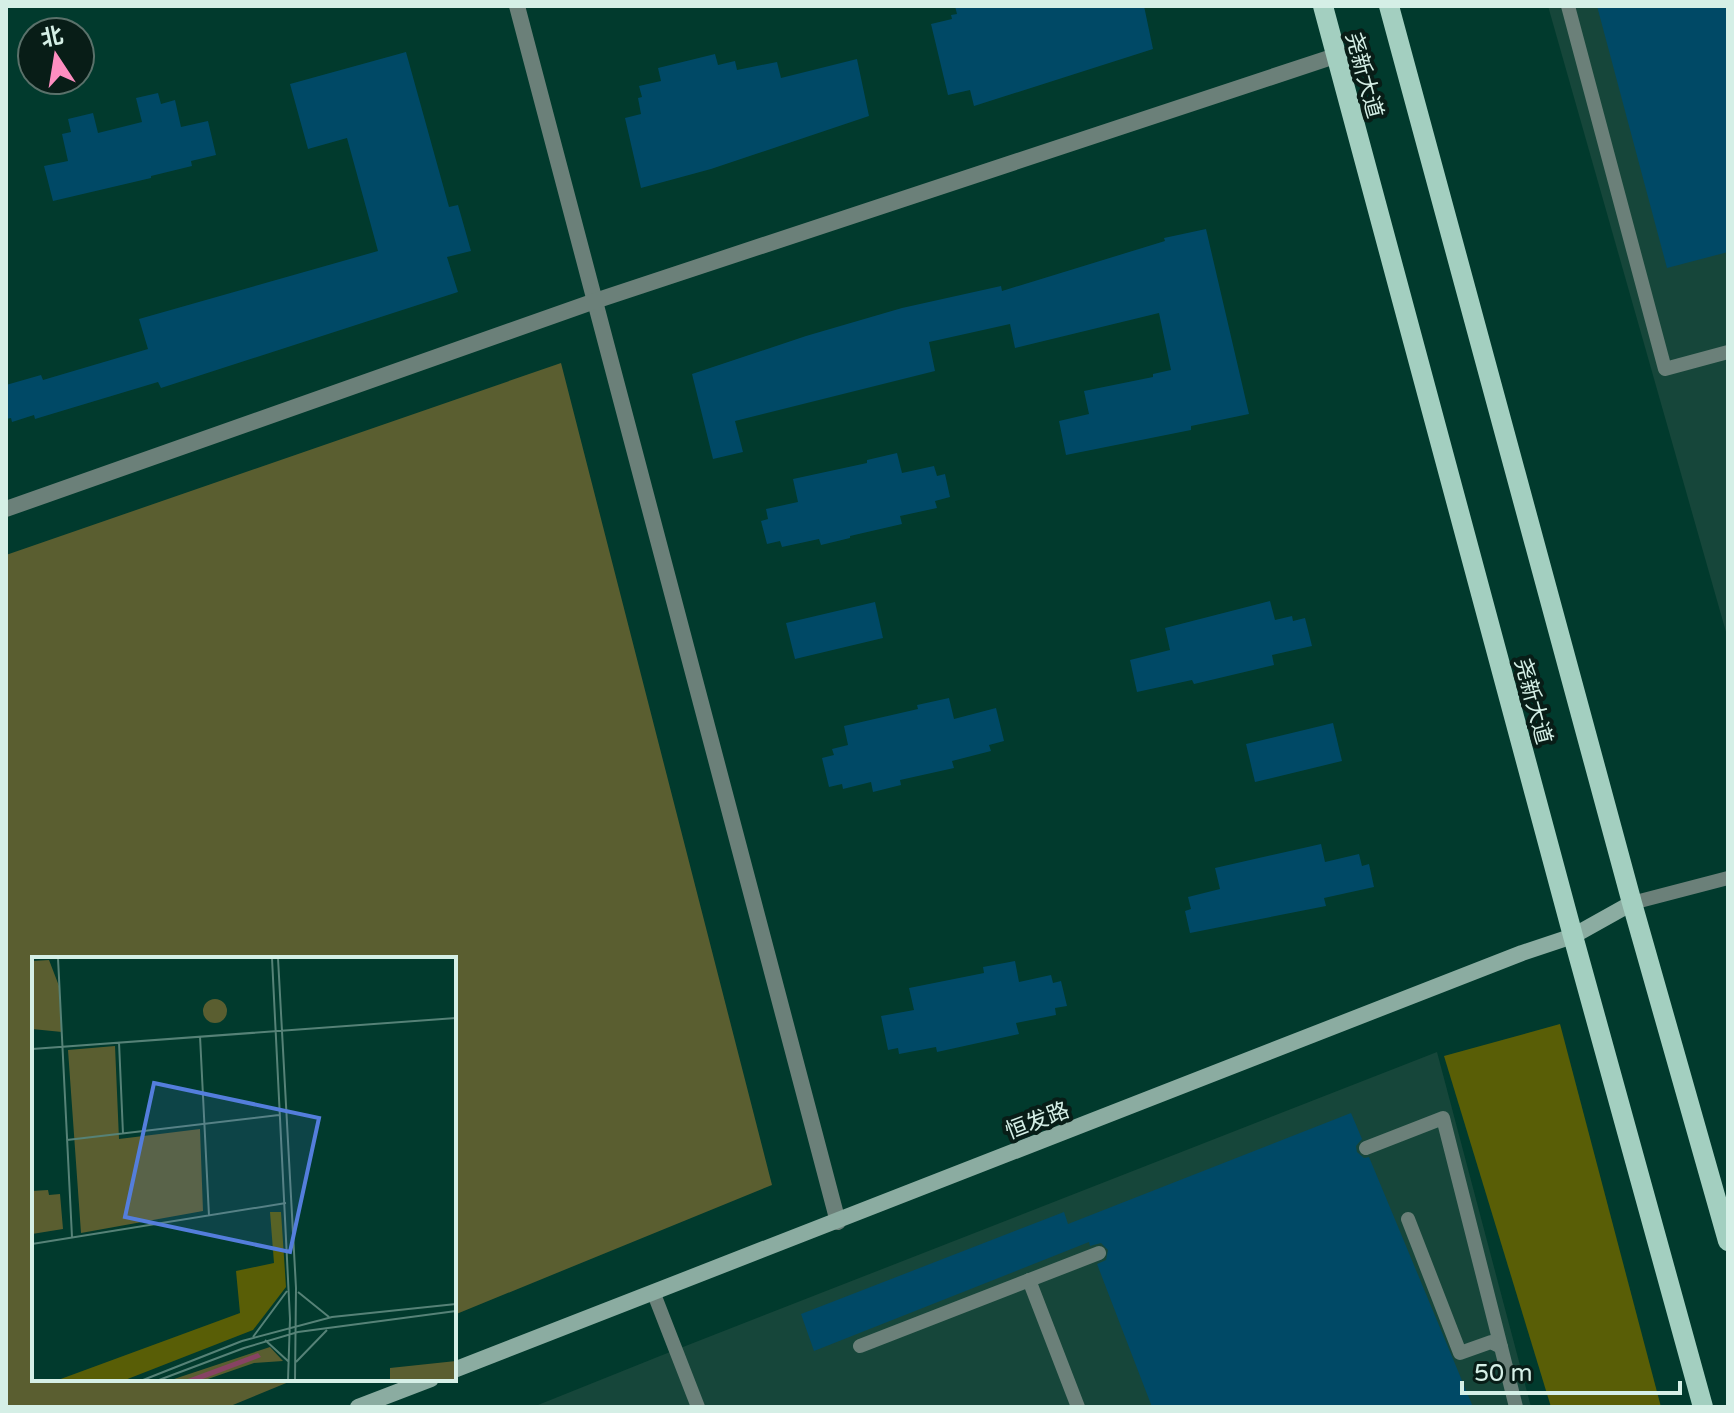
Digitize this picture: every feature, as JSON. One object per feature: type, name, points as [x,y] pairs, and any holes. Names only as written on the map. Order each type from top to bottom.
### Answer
[{"type":"main road","name":"尧新大道","points":[[1323,6],[1703,1407]]},
{"type":"main road","name":"尧新大道","points":[[1389,6],[1632,903],[1728,1241]]},
{"type":"street","points":[[517,6],[838,1222]]},
{"type":"street","points":[[6,509],[595,301],[1335,56]]},
{"type":"street","name":"恒发路","points":[[456,1369],[1522,953],[1573,936],[1632,903]]},
{"type":"street","points":[[358,1407],[426,1381]]},
{"type":"lane","points":[[1568,6],[1665,369],[1728,352]]},
{"type":"lane","points":[[1632,903],[1728,878]]},
{"type":"lane","points":[[1366,1148],[1443,1118],[1516,1407]]},
{"type":"lane","points":[[1408,1219],[1460,1353],[1491,1342],[1501,1347]]},
{"type":"lane","points":[[860,1346],[1099,1253]]},
{"type":"lane","points":[[1029,1280],[1078,1407]]},
{"type":"lane","points":[[654,1294],[698,1407]]},
{"type":"shaded area","points":[[1548,6],[1728,6],[1728,639]]},
{"type":"shaded area","points":[[1560,1024],[1661,1407],[1551,1407],[1444,1056]]},
{"type":"shaded area","points":[[1437,1052],[1531,1407],[533,1407],[660,1356]]},
{"type":"green space","points":[[561,363],[772,1185],[456,1314],[456,957],[32,957],[32,1381],[291,1381],[228,1407],[6,1407],[6,555]]},
{"type":"building","points":[[955,6],[1144,6],[1153,49],[974,106],[970,90],[948,95],[931,24],[952,19],[951,15],[957,14]]},
{"type":"building","points":[[1597,6],[1728,6],[1728,252],[1667,268]]},
{"type":"building","points":[[406,52],[449,207],[458,205],[471,251],[447,257],[458,292],[161,388],[158,382],[35,419],[34,415],[12,422],[11,418],[6,419],[6,385],[41,375],[43,380],[148,349],[139,319],[378,251],[347,138],[308,149],[290,84]]},
{"type":"building","points":[[715,54],[718,65],[735,61],[737,70],[777,62],[781,78],[857,59],[869,116],[711,169],[641,188],[625,118],[641,114],[639,86],[661,81],[658,68]]},
{"type":"building","points":[[158,93],[161,104],[175,100],[181,127],[208,121],[216,155],[191,161],[192,166],[151,178],[53,201],[44,166],[68,161],[62,134],[71,132],[68,119],[93,113],[98,133],[142,122],[136,98]]},
{"type":"building","points":[[1206,229],[1249,414],[1191,426],[1191,430],[1066,455],[1059,421],[1089,414],[1084,391],[1153,377],[1153,374],[1171,370],[1159,313],[1015,348],[1010,324],[929,342],[935,371],[735,421],[743,452],[713,459],[692,374],[902,308],[1001,286],[1002,291],[1165,241],[1164,238]]},
{"type":"building","points":[[897,453],[902,473],[934,466],[937,476],[945,474],[950,497],[935,501],[937,508],[900,516],[902,524],[850,538],[821,545],[819,539],[782,547],[780,541],[767,544],[761,521],[768,519],[766,509],[798,502],[793,479],[867,463],[867,460]]},
{"type":"building","points":[[1270,601],[1275,620],[1292,616],[1293,621],[1305,618],[1312,646],[1272,655],[1274,665],[1194,684],[1192,680],[1137,692],[1130,660],[1170,650],[1165,628]]},
{"type":"building","points":[[875,602],[883,638],[795,659],[786,623]]},
{"type":"building","points":[[949,698],[954,719],[996,708],[1004,741],[989,745],[991,751],[952,761],[954,768],[900,780],[901,785],[873,792],[871,782],[843,789],[842,784],[829,787],[822,758],[834,755],[832,749],[848,745],[844,726],[918,709],[917,705]]},
{"type":"building","points":[[1333,723],[1342,761],[1255,782],[1246,744]]},
{"type":"building","points":[[1321,844],[1325,862],[1359,854],[1362,866],[1369,864],[1374,887],[1324,898],[1326,906],[1190,933],[1185,911],[1191,909],[1188,897],[1220,889],[1215,868]]},
{"type":"building","points":[[1015,961],[1019,982],[1051,975],[1053,983],[1061,981],[1067,1006],[1055,1008],[1056,1015],[1016,1023],[1019,1034],[937,1052],[936,1047],[899,1054],[898,1048],[888,1050],[881,1016],[914,1010],[909,988],[984,973],[983,967]]},
{"type":"building","points":[[1351,1113],[1362,1139],[1356,1146],[1357,1152],[1364,1158],[1369,1157],[1473,1407],[1152,1407],[1097,1264],[1106,1260],[1108,1250],[1101,1243],[1090,1246],[1089,1242],[814,1351],[801,1314],[1064,1212],[1068,1224]]}]
